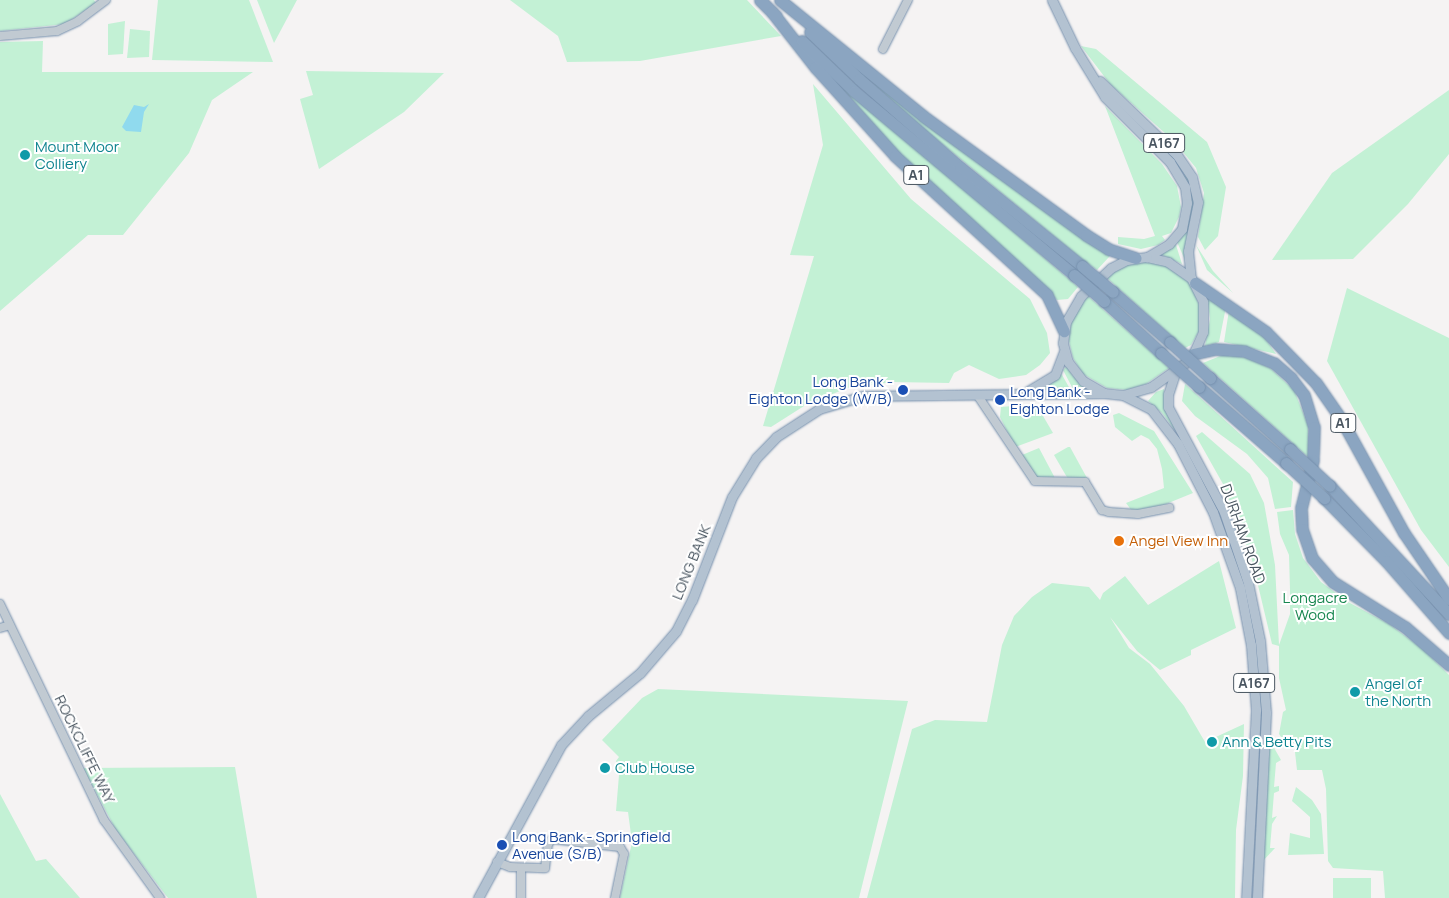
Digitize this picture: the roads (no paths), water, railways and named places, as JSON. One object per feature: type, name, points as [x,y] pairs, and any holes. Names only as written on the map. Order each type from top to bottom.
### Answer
[{"type":"highway","name":"A1","points":[[760,0],[854,91],[1078,270],[1112,292],[1290,448],[1330,486],[1449,614]]},
{"type":"highway","name":"A1","points":[[780,0],[923,116],[1086,236],[1108,249],[1141,257]]},
{"type":"highway","name":"A1","points":[[780,0],[859,79],[1078,270],[1104,302],[1324,498],[1386,561],[1449,633]]},
{"type":"highway","name":"A1","points":[[772,12],[815,67],[895,156],[1047,296],[1064,331]]},
{"type":"highway","name":"A1","points":[[1193,281],[1266,332],[1316,383],[1345,426],[1404,533],[1449,599]]},
{"type":"highway","name":"A1","points":[[1193,354],[1222,348],[1253,353],[1278,367],[1298,386],[1309,405],[1315,432],[1313,460],[1301,513],[1304,539],[1312,558],[1333,582],[1404,628],[1449,665]]},
{"type":"main road","name":"A167","points":[[1052,0],[1083,62],[1105,97],[1170,162],[1185,187],[1187,203],[1182,229],[1172,242],[1141,257],[1111,268],[1092,284],[1073,306],[1064,331],[1065,351],[1074,373],[1088,385],[1104,393],[1123,395],[1151,387],[1176,370],[1193,354],[1203,332],[1205,317],[1193,281],[1188,251],[1198,202],[1192,177],[1177,155],[1122,105],[1083,62]]},
{"type":"main road","points":[[1141,257],[1168,262],[1193,281]]},
{"type":"main road","name":"LONG BANK","points":[[1021,394],[1055,375],[1065,351]]},
{"type":"main road","name":"DURHAM ROAD","points":[[1176,370],[1168,394],[1168,407],[1224,512],[1248,583],[1260,641],[1266,714],[1257,898]]},
{"type":"main road","name":"LONG BANK","points":[[478,898],[561,745],[588,716],[640,673],[676,631],[692,600],[732,497],[756,458],[776,438],[820,409],[863,396],[886,394],[978,396],[1104,393]]},
{"type":"main road","name":"DURHAM ROAD","points":[[1123,395],[1151,410],[1178,444],[1213,512],[1240,588],[1251,646],[1256,710],[1246,898]]},
{"type":"street","points":[[0,36],[57,31],[78,22],[106,0]]},
{"type":"street","points":[[883,49],[908,0]]},
{"type":"street","points":[[978,396],[1035,481],[1085,482],[1102,510],[1109,512],[1138,514],[1169,508]]},
{"type":"street","name":"ROCKCLIFFE WAY","points":[[0,604],[104,820],[160,898]]},
{"type":"street","points":[[0,628],[10,625]]},
{"type":"street","points":[[497,862],[521,868],[545,868],[548,844],[552,839],[620,846],[624,854],[615,898]]},
{"type":"street","points":[[521,868],[521,898]]},
{"type":"water","points":[[149,104],[144,112],[141,132],[126,131],[122,127],[134,105],[144,107]]},
{"type":"place","name":"Mount Moor Colliery","points":[[25,155]]},
{"type":"place","name":"Long Bank - Eighton Lodge (W/B)","points":[[903,390]]},
{"type":"place","name":"Long Bank - Eighton Lodge","points":[[1000,400]]},
{"type":"place","name":"Angel View Inn","points":[[1119,541]]},
{"type":"place","name":"Angel of the North","points":[[1355,692]]},
{"type":"place","name":"Ann & Betty Pits","points":[[1212,742]]},
{"type":"place","name":"Club House","points":[[605,768]]},
{"type":"place","name":"Long Bank - Springfield Avenue (S/B)","points":[[502,845]]},
{"type":"park label","name":"Longacre Wood","points":[[1315,606]]}]
